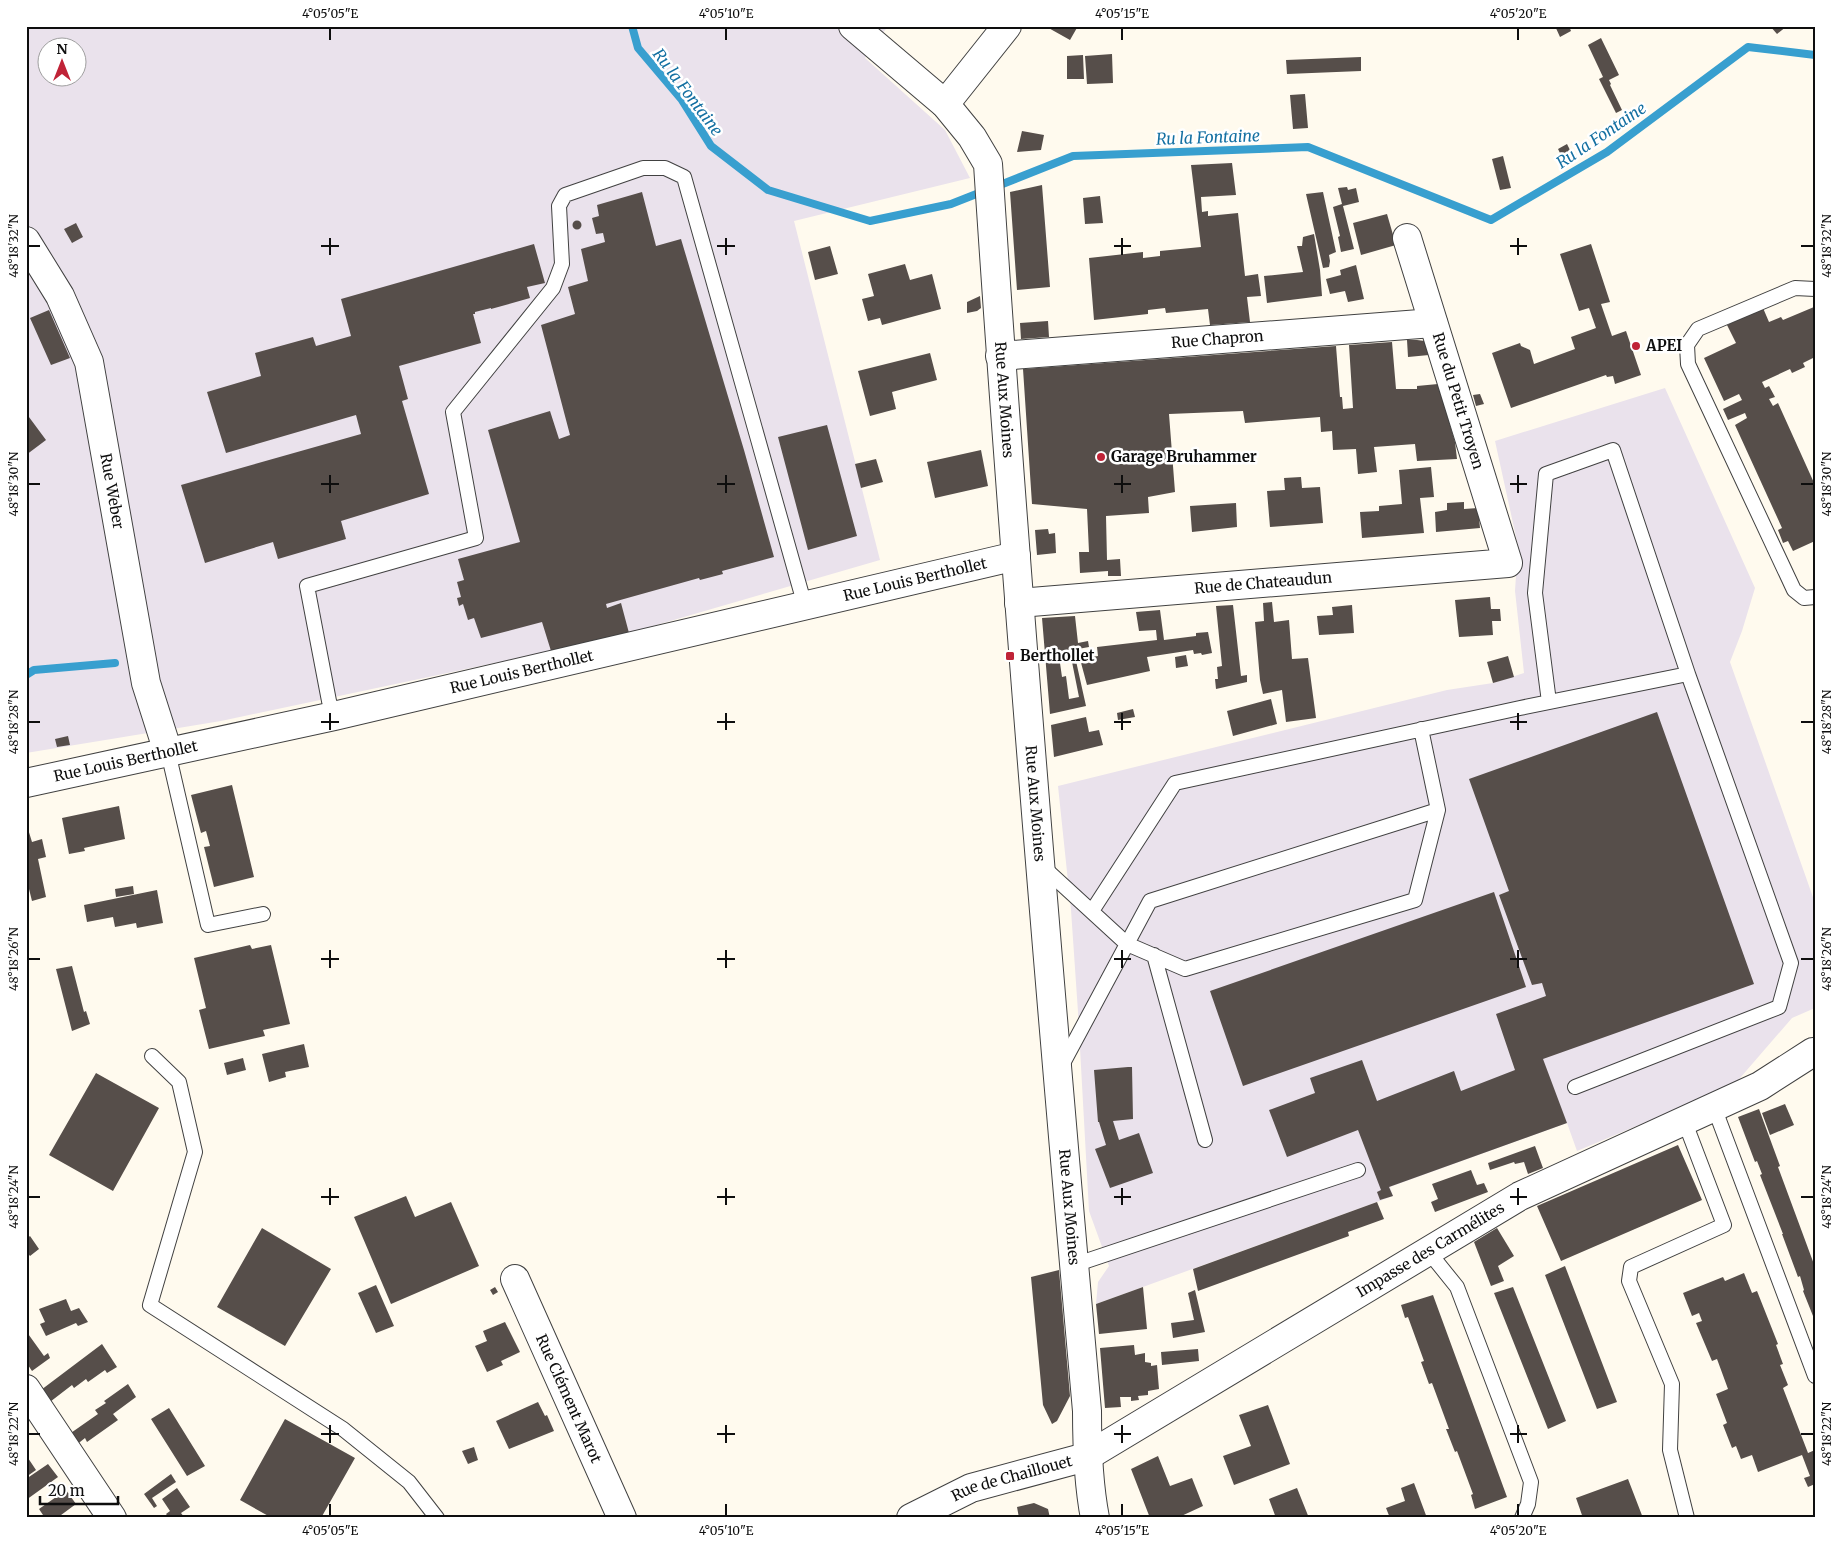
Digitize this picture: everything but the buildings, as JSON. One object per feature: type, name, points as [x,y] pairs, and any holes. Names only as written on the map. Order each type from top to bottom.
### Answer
[{"type":"street","name":"Rue Aux Moines","points":[[853,26],[945,104],[972,137],[988,164],[1000,356],[1019,603],[1057,1074],[1087,1411],[1086,1457],[1089,1488],[1095,1518]]},
{"type":"street","points":[[945,104],[1006,26]]},
{"type":"street","name":"Rue du Petit Troyen","points":[[1407,238],[1508,563]]},
{"type":"street","name":"Rue Weber","points":[[26,240],[60,296],[89,362],[146,683],[168,752]]},
{"type":"street","name":"Rue Chapron","points":[[1000,356],[1433,322]]},
{"type":"street","name":"Rue Louis Berthollet","points":[[26,783],[168,752],[336,725],[804,606],[1016,556]]},
{"type":"street","name":"Rue de Chateaudun","points":[[1019,603],[1508,563]]},
{"type":"street","name":"Impasse des Carmélites","points":[[1086,1457],[1520,1196],[1760,1086],[1813,1052]]},
{"type":"street","name":"Rue Clément Marot","points":[[515,1279],[622,1518]]},
{"type":"street","points":[[26,1390],[112,1518]]},
{"type":"street","name":"Rue de Chaillouet","points":[[911,1518],[971,1488],[1086,1457]]},
{"type":"lane","points":[[336,725],[329,701],[307,586],[476,538],[453,412],[553,288],[562,264],[559,206],[565,195],[642,168],[665,168],[684,177],[804,606]]},
{"type":"lane","points":[[1815,289],[1795,288],[1698,329],[1687,345],[1688,364],[1794,590],[1804,598],[1815,598]]},
{"type":"lane","points":[[1549,702],[1535,593],[1546,474],[1613,450],[1688,674],[1791,963],[1779,1007],[1575,1086]]},
{"type":"lane","points":[[1092,911],[1175,783],[1549,702],[1688,674]]},
{"type":"lane","points":[[1040,864],[1127,944],[1185,968],[1416,900],[1438,810],[1422,729]]},
{"type":"lane","points":[[168,752],[208,924],[263,914]]},
{"type":"lane","points":[[1057,1074],[1150,901],[1438,810]]},
{"type":"lane","points":[[1154,955],[1205,1140]]},
{"type":"lane","points":[[152,1056],[179,1082],[195,1152],[150,1305],[343,1429],[409,1482],[437,1518]]},
{"type":"lane","points":[[1714,1107],[1815,1376]]},
{"type":"lane","points":[[1682,1121],[1689,1133],[1724,1225],[1631,1267],[1629,1281],[1672,1384],[1670,1450],[1687,1518]]},
{"type":"lane","points":[[1074,1265],[1358,1170]]},
{"type":"lane","points":[[1428,1251],[1456,1287],[1531,1482],[1528,1504],[1522,1518]]},
{"type":"shaded area","points":[[26,26],[888,26],[865,58],[945,130],[970,178],[794,221],[880,560],[629,633],[221,721],[26,753]]},
{"type":"shaded area","points":[[1665,388],[1755,588],[1730,662],[1815,903],[1815,1008],[1792,1018],[1734,1085],[1577,1151],[1567,1123],[1390,1187],[1393,1196],[1096,1304],[1098,1282],[1109,1266],[1089,1211],[1071,910],[1058,786],[1447,690],[1493,683],[1524,673],[1515,591],[1518,546],[1495,441]]},
{"type":"waterway","name":"Ru la Fontaine","points":[[632,26],[638,48],[682,100],[711,146],[768,190],[870,221],[951,204],[984,191]]},
{"type":"waterway","name":"Ru la Fontaine","points":[[995,187],[1073,156],[1308,147],[1491,220],[1607,152],[1748,47],[1815,55]]},
{"type":"waterway","points":[[26,675],[34,670],[115,663]]},
{"type":"place","name":"APEI","points":[[1636,346]]},
{"type":"place","name":"Garage Bruhammer","points":[[1101,457]]},
{"type":"place","name":"Berthollet","points":[[1010,656]]}]
